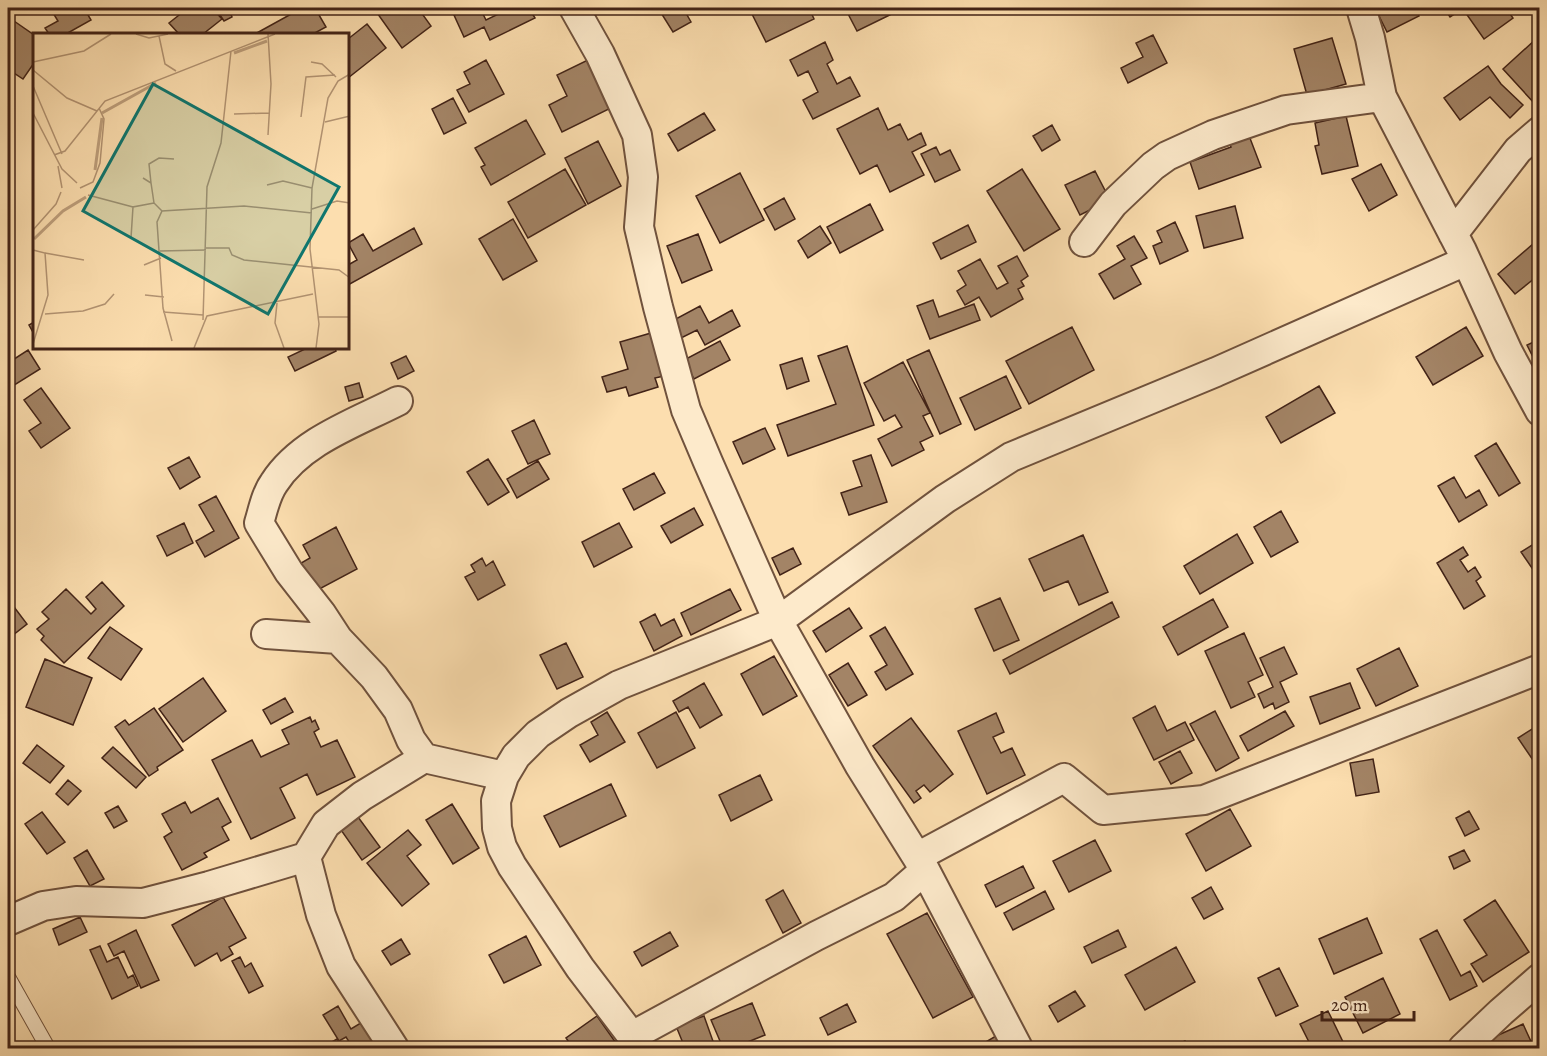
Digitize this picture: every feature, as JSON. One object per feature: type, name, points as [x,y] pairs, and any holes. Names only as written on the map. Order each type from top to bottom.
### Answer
[{"type":"street","points":[[574,8],[600,54],[637,135],[643,177],[639,227],[686,410],[778,621],[854,756],[921,863],[1018,1048]]},
{"type":"street","points":[[1361,8],[1370,38],[1382,98],[1453,234],[1508,352],[1539,411]]},
{"type":"street","points":[[1084,242],[1113,204],[1153,166],[1167,156],[1213,135],[1286,111],[1382,98]]},
{"type":"street","points":[[1453,234],[1518,150],[1539,131]]},
{"type":"street","points":[[1466,261],[1216,372],[1011,457],[945,499],[778,621],[595,697],[538,734],[516,756],[504,776],[496,801],[497,828],[502,847],[512,866],[580,968],[637,1042],[816,936],[894,897],[921,863],[1064,778],[1103,810],[1204,800],[1539,669]]},
{"type":"street","points":[[398,401],[298,454],[273,484],[259,523],[289,572],[338,639],[398,710],[411,740],[424,758],[504,776]]},
{"type":"street","points":[[266,634],[338,639]]},
{"type":"street","points":[[8,921],[44,906],[76,901],[143,903],[306,857],[326,824],[362,796],[424,758]]},
{"type":"street","points":[[306,857],[321,915],[341,966],[394,1048]]},
{"type":"street","points":[[1463,1048],[1539,978]]},
{"type":"lane","points":[[8,977],[48,1048]]},
{"type":"building","points":[[50,8],[84,8],[91,20],[68,33],[48,33],[45,28],[58,21]]},
{"type":"building","points":[[188,8],[212,8],[222,19],[204,33],[178,33],[169,23]]},
{"type":"building","points":[[302,8],[315,8],[326,27],[315,33],[257,33]]},
{"type":"building","points":[[379,8],[418,8],[431,26],[402,48],[375,10]]},
{"type":"building","points":[[469,8],[480,8],[486,20],[511,8],[529,8],[535,18],[490,40],[484,27],[464,37],[454,15]]},
{"type":"building","points":[[658,8],[683,8],[691,22],[673,32]]},
{"type":"building","points":[[749,8],[809,8],[814,19],[766,42]]},
{"type":"building","points":[[845,8],[904,8],[857,31]]},
{"type":"building","points":[[1017,8],[1032,8],[1020,14]]},
{"type":"building","points":[[1375,8],[1414,8],[1419,16],[1387,32]]},
{"type":"building","points":[[1444,8],[1464,8],[1450,17]]},
{"type":"building","points":[[1471,8],[1506,8],[1513,18],[1484,39],[1465,12]]},
{"type":"building","points":[[229,10],[232,17],[224,21],[220,15]]},
{"type":"building","points":[[14,21],[33,34],[33,64],[23,79],[8,69],[8,31]]},
{"type":"building","points":[[367,24],[386,48],[350,76],[350,37]]},
{"type":"building","points":[[1153,35],[1167,63],[1128,83],[1121,68],[1143,57],[1136,43]]},
{"type":"building","points":[[1332,38],[1346,84],[1307,95],[1294,49]]},
{"type":"building","points":[[1536,39],[1540,42],[1540,98],[1534,103],[1503,69]]},
{"type":"building","points":[[825,42],[833,60],[827,64],[837,84],[850,77],[860,96],[813,119],[803,100],[818,92],[808,71],[798,76],[790,60]]},
{"type":"building","points":[[592,58],[615,106],[562,132],[549,105],[567,96],[557,75]]},
{"type":"building","points":[[486,60],[504,94],[469,112],[457,90],[470,84],[464,72]]},
{"type":"building","points":[[1488,66],[1501,84],[1523,105],[1510,118],[1490,97],[1460,120],[1444,98]]},
{"type":"building","points":[[453,98],[466,123],[444,134],[432,109]]},
{"type":"building","points":[[878,108],[888,130],[900,124],[908,140],[921,133],[926,145],[912,152],[924,175],[890,192],[877,165],[860,174],[837,129]]},
{"type":"building","points":[[704,113],[715,130],[678,151],[668,134]]},
{"type":"building","points":[[1346,116],[1358,166],[1322,174],[1315,146],[1319,145],[1315,123]]},
{"type":"building","points":[[526,120],[545,154],[491,185],[481,167],[485,165],[475,148]]},
{"type":"building","points":[[1052,125],[1060,140],[1042,151],[1033,136]]},
{"type":"building","points":[[1248,133],[1261,167],[1199,189],[1190,162],[1231,147],[1228,140]]},
{"type":"building","points":[[598,141],[621,186],[588,204],[565,158]]},
{"type":"building","points":[[936,147],[940,155],[950,150],[960,170],[935,182],[921,154]]},
{"type":"building","points":[[1381,164],[1397,195],[1369,211],[1352,179]]},
{"type":"building","points":[[565,169],[586,205],[528,238],[508,202]]},
{"type":"building","points":[[1022,169],[1060,229],[1024,251],[987,191]]},
{"type":"building","points":[[1095,171],[1110,200],[1080,215],[1065,185]]},
{"type":"building","points":[[740,173],[764,220],[720,243],[696,196]]},
{"type":"building","points":[[784,198],[795,219],[775,230],[764,209]]},
{"type":"building","points":[[870,204],[883,230],[840,253],[827,227]]},
{"type":"building","points":[[1235,206],[1243,238],[1204,248],[1196,216]]},
{"type":"building","points":[[513,219],[537,261],[503,280],[479,239]]},
{"type":"building","points":[[1175,222],[1188,251],[1160,264],[1153,246],[1162,242],[1157,231]]},
{"type":"building","points":[[968,225],[976,242],[941,259],[933,243]]},
{"type":"building","points":[[820,226],[831,243],[808,258],[798,241]]},
{"type":"building","points":[[414,228],[422,244],[350,284],[350,264],[357,260],[350,242],[363,234],[373,251]]},
{"type":"building","points":[[698,234],[712,270],[682,283],[667,246]]},
{"type":"building","points":[[1134,236],[1147,258],[1131,266],[1141,284],[1114,299],[1099,274],[1125,259],[1117,246]]},
{"type":"building","points":[[1540,238],[1540,274],[1515,294],[1498,274]]},
{"type":"building","points":[[1017,256],[1028,276],[1021,281],[1024,286],[1018,289],[1023,299],[991,317],[979,297],[965,305],[957,291],[966,285],[958,271],[980,259],[997,289],[1008,283],[998,266]]},
{"type":"building","points":[[933,300],[939,317],[974,304],[980,320],[930,339],[917,306]]},
{"type":"building","points":[[700,306],[709,323],[732,310],[740,326],[705,345],[697,330],[681,338],[672,321]]},
{"type":"building","points":[[1072,327],[1094,370],[1029,404],[1006,361]]},
{"type":"building","points":[[1466,327],[1483,356],[1433,385],[1416,357]]},
{"type":"building","points":[[651,333],[664,376],[655,378],[658,387],[629,396],[626,387],[607,392],[602,377],[628,369],[620,342]]},
{"type":"building","points":[[1540,339],[1540,371],[1527,345]]},
{"type":"building","points":[[720,341],[730,360],[694,379],[684,360]]},
{"type":"building","points":[[847,346],[874,425],[788,456],[777,425],[836,404],[818,356]]},
{"type":"building","points":[[28,350],[40,369],[8,389],[8,363]]},
{"type":"building","points":[[303,350],[336,351],[295,371],[288,357]]},
{"type":"building","points":[[929,350],[961,424],[940,434],[907,360]]},
{"type":"building","points":[[406,356],[414,371],[398,379],[391,363]]},
{"type":"building","points":[[802,358],[809,381],[787,389],[780,365]]},
{"type":"building","points":[[903,362],[930,413],[923,416],[933,436],[920,442],[924,450],[892,466],[878,439],[902,427],[895,415],[884,421],[864,383]]},
{"type":"building","points":[[1006,376],[1021,408],[975,430],[960,398]]},
{"type":"building","points":[[359,383],[363,397],[349,401],[345,387]]},
{"type":"building","points":[[1319,386],[1335,413],[1281,443],[1266,417]]},
{"type":"building","points":[[41,388],[70,428],[41,448],[29,431],[41,423],[24,400]]},
{"type":"building","points":[[534,420],[550,454],[528,464],[512,431]]},
{"type":"building","points":[[765,428],[775,449],[743,464],[733,442]]},
{"type":"building","points":[[1496,443],[1520,483],[1499,496],[1475,456]]},
{"type":"building","points":[[871,455],[887,502],[849,515],[841,493],[862,486],[853,461]]},
{"type":"building","points":[[189,457],[200,477],[180,489],[168,468]]},
{"type":"building","points":[[488,459],[509,492],[488,505],[467,472]]},
{"type":"building","points":[[538,461],[549,479],[517,498],[507,479]]},
{"type":"building","points":[[654,473],[665,493],[634,510],[623,489]]},
{"type":"building","points":[[1454,477],[1466,498],[1479,490],[1487,505],[1459,522],[1438,486]]},
{"type":"building","points":[[216,496],[239,538],[205,557],[196,541],[214,531],[199,505]]},
{"type":"building","points":[[694,508],[703,525],[671,543],[661,526]]},
{"type":"building","points":[[1281,511],[1298,542],[1271,557],[1254,527]]},
{"type":"building","points":[[184,523],[193,543],[167,556],[157,536]]},
{"type":"building","points":[[619,523],[632,547],[594,567],[582,542]]},
{"type":"building","points":[[336,527],[357,569],[310,594],[296,566],[310,558],[303,545]]},
{"type":"building","points":[[1237,534],[1253,563],[1200,594],[1184,566]]},
{"type":"building","points":[[1083,535],[1108,592],[1079,605],[1068,581],[1044,591],[1029,559]]},
{"type":"building","points":[[1540,540],[1540,571],[1536,574],[1521,552]]},
{"type":"building","points":[[1463,547],[1468,555],[1460,560],[1468,572],[1475,567],[1481,577],[1476,581],[1485,596],[1464,609],[1437,563]]},
{"type":"building","points":[[793,548],[801,564],[780,575],[772,558]]},
{"type":"building","points":[[482,558],[486,566],[493,561],[505,585],[478,600],[465,577],[475,572],[471,565]]},
{"type":"building","points":[[102,582],[124,606],[64,663],[41,640],[44,636],[37,629],[49,619],[42,612],[66,589],[91,614],[96,609],[86,597]]},
{"type":"building","points":[[730,589],[741,610],[691,635],[681,613]]},
{"type":"building","points":[[1000,598],[1019,640],[994,651],[975,609]]},
{"type":"building","points":[[8,599],[27,624],[8,639]]},
{"type":"building","points":[[1213,599],[1228,627],[1178,655],[1163,627]]},
{"type":"building","points":[[1112,602],[1119,617],[1010,674],[1003,660]]},
{"type":"building","points":[[849,608],[862,628],[826,652],[813,631]]},
{"type":"building","points":[[655,614],[661,626],[674,619],[682,636],[654,651],[640,622]]},
{"type":"building","points":[[110,627],[142,649],[121,680],[88,658]]},
{"type":"building","points":[[885,627],[913,674],[886,690],[875,672],[887,665],[870,636]]},
{"type":"building","points":[[1244,633],[1263,675],[1248,682],[1255,697],[1231,708],[1205,651]]},
{"type":"building","points":[[566,643],[583,677],[557,689],[540,655]]},
{"type":"building","points":[[1284,647],[1297,674],[1280,682],[1289,702],[1275,709],[1273,703],[1264,708],[1258,694],[1273,687],[1260,658]]},
{"type":"building","points":[[1399,648],[1418,686],[1376,706],[1357,669]]},
{"type":"building","points":[[774,656],[797,696],[763,715],[741,674]]},
{"type":"building","points":[[45,659],[92,678],[73,725],[26,707]]},
{"type":"building","points":[[848,663],[867,695],[848,706],[829,675]]},
{"type":"building","points":[[203,678],[226,711],[183,742],[159,709]]},
{"type":"building","points":[[704,683],[722,715],[700,728],[688,707],[679,712],[673,701]]},
{"type":"building","points":[[1350,683],[1360,708],[1320,724],[1310,697]]},
{"type":"building","points":[[285,698],[293,712],[271,724],[263,710]]},
{"type":"building","points":[[1155,706],[1167,731],[1185,722],[1194,740],[1154,760],[1133,718]]},
{"type":"building","points":[[154,708],[183,750],[157,767],[158,770],[149,776],[115,727],[125,720],[129,725]]},
{"type":"building","points":[[1215,711],[1239,758],[1216,771],[1190,724]]},
{"type":"building","points":[[1285,711],[1294,726],[1248,751],[1240,736]]},
{"type":"building","points":[[607,712],[625,742],[590,762],[580,745],[598,735],[591,722]]},
{"type":"building","points":[[676,712],[695,748],[657,768],[638,733]]},
{"type":"building","points":[[996,713],[1004,732],[993,737],[1001,753],[1012,748],[1025,775],[987,794],[958,731]]},
{"type":"building","points":[[310,717],[312,722],[315,720],[319,729],[314,732],[321,747],[337,740],[355,777],[317,795],[307,774],[280,788],[295,818],[251,839],[212,760],[252,740],[261,757],[289,744],[282,730]]},
{"type":"building","points":[[911,718],[953,774],[930,792],[924,785],[916,791],[921,798],[914,803],[873,746]]},
{"type":"building","points":[[1540,724],[1540,765],[1537,766],[1518,738]]},
{"type":"building","points":[[37,745],[64,766],[50,783],[23,763]]},
{"type":"building","points":[[113,747],[146,777],[136,788],[102,758]]},
{"type":"building","points":[[1180,751],[1192,773],[1171,784],[1159,762]]},
{"type":"building","points":[[1373,759],[1379,792],[1356,796],[1350,763]]},
{"type":"building","points":[[760,775],[772,800],[731,821],[719,795]]},
{"type":"building","points":[[68,780],[81,791],[68,805],[56,794]]},
{"type":"building","points":[[611,784],[626,816],[560,847],[544,816]]},
{"type":"building","points":[[218,798],[231,822],[222,827],[229,840],[204,853],[207,857],[182,870],[164,837],[172,832],[162,814],[185,802],[191,813]]},
{"type":"building","points":[[452,804],[479,848],[453,864],[426,820]]},
{"type":"building","points":[[118,806],[127,821],[114,828],[105,813]]},
{"type":"building","points":[[1230,809],[1251,846],[1206,871],[1186,834]]},
{"type":"building","points":[[1469,811],[1479,829],[1465,836],[1456,818]]},
{"type":"building","points":[[42,812],[65,842],[47,854],[25,824]]},
{"type":"building","points":[[358,817],[380,847],[362,860],[341,830]]},
{"type":"building","points":[[408,830],[421,845],[407,856],[429,884],[402,906],[367,863]]},
{"type":"building","points":[[1095,840],[1111,871],[1069,892],[1053,861]]},
{"type":"building","points":[[87,850],[104,879],[90,886],[74,858]]},
{"type":"building","points":[[1464,850],[1470,861],[1454,869],[1449,857]]},
{"type":"building","points":[[1023,866],[1034,888],[996,907],[985,885]]},
{"type":"building","points":[[1211,887],[1223,909],[1204,919],[1192,898]]},
{"type":"building","points":[[783,890],[801,923],[783,933],[766,900]]},
{"type":"building","points":[[1045,891],[1054,909],[1013,930],[1004,913]]},
{"type":"building","points":[[223,897],[246,938],[229,947],[233,954],[221,961],[217,953],[195,966],[172,925]]},
{"type":"building","points":[[1495,900],[1529,952],[1483,982],[1471,964],[1487,955],[1464,920]]},
{"type":"building","points":[[927,913],[973,997],[933,1018],[887,934]]},
{"type":"building","points":[[80,917],[87,932],[59,945],[53,929]]},
{"type":"building","points":[[1367,918],[1382,953],[1334,974],[1319,939]]},
{"type":"building","points":[[136,930],[159,980],[141,988],[124,951],[114,956],[108,944]]},
{"type":"building","points":[[1118,930],[1126,947],[1092,963],[1084,947]]},
{"type":"building","points":[[1437,930],[1461,976],[1470,971],[1477,986],[1450,1000],[1420,939]]},
{"type":"building","points":[[670,932],[678,946],[642,966],[634,952]]},
{"type":"building","points":[[526,936],[541,965],[504,983],[489,955]]},
{"type":"building","points":[[401,939],[410,954],[391,965],[382,951]]},
{"type":"building","points":[[100,946],[107,962],[118,957],[128,978],[133,975],[138,986],[112,999],[90,950]]},
{"type":"building","points":[[1176,947],[1195,982],[1145,1010],[1125,975]]},
{"type":"building","points":[[240,957],[245,967],[251,963],[263,986],[249,993],[232,961]]},
{"type":"building","points":[[1279,968],[1298,1006],[1276,1016],[1258,978]]},
{"type":"building","points":[[1383,978],[1400,1014],[1363,1033],[1345,997]]},
{"type":"building","points":[[1075,991],[1085,1006],[1058,1022],[1049,1006]]},
{"type":"building","points":[[752,1003],[765,1035],[733,1048],[723,1048],[711,1020]]},
{"type":"building","points":[[847,1004],[856,1022],[828,1035],[820,1018]]},
{"type":"building","points":[[338,1006],[351,1029],[364,1021],[379,1046],[353,1048],[346,1037],[339,1041],[323,1015]]},
{"type":"building","points":[[1328,1011],[1346,1048],[1312,1048],[1300,1024]]},
{"type":"building","points":[[597,1016],[616,1043],[608,1048],[573,1048],[566,1038]]},
{"type":"building","points":[[704,1016],[714,1044],[702,1048],[685,1048],[676,1026]]},
{"type":"building","points":[[1523,1024],[1534,1048],[1488,1048],[1485,1041]]},
{"type":"building","points":[[1001,1033],[1009,1048],[987,1048],[984,1043]]},
{"type":"building","points":[[337,1039],[343,1048],[321,1048]]},
{"type":"building","points":[[1185,1041],[1188,1048],[1168,1048]]}]
